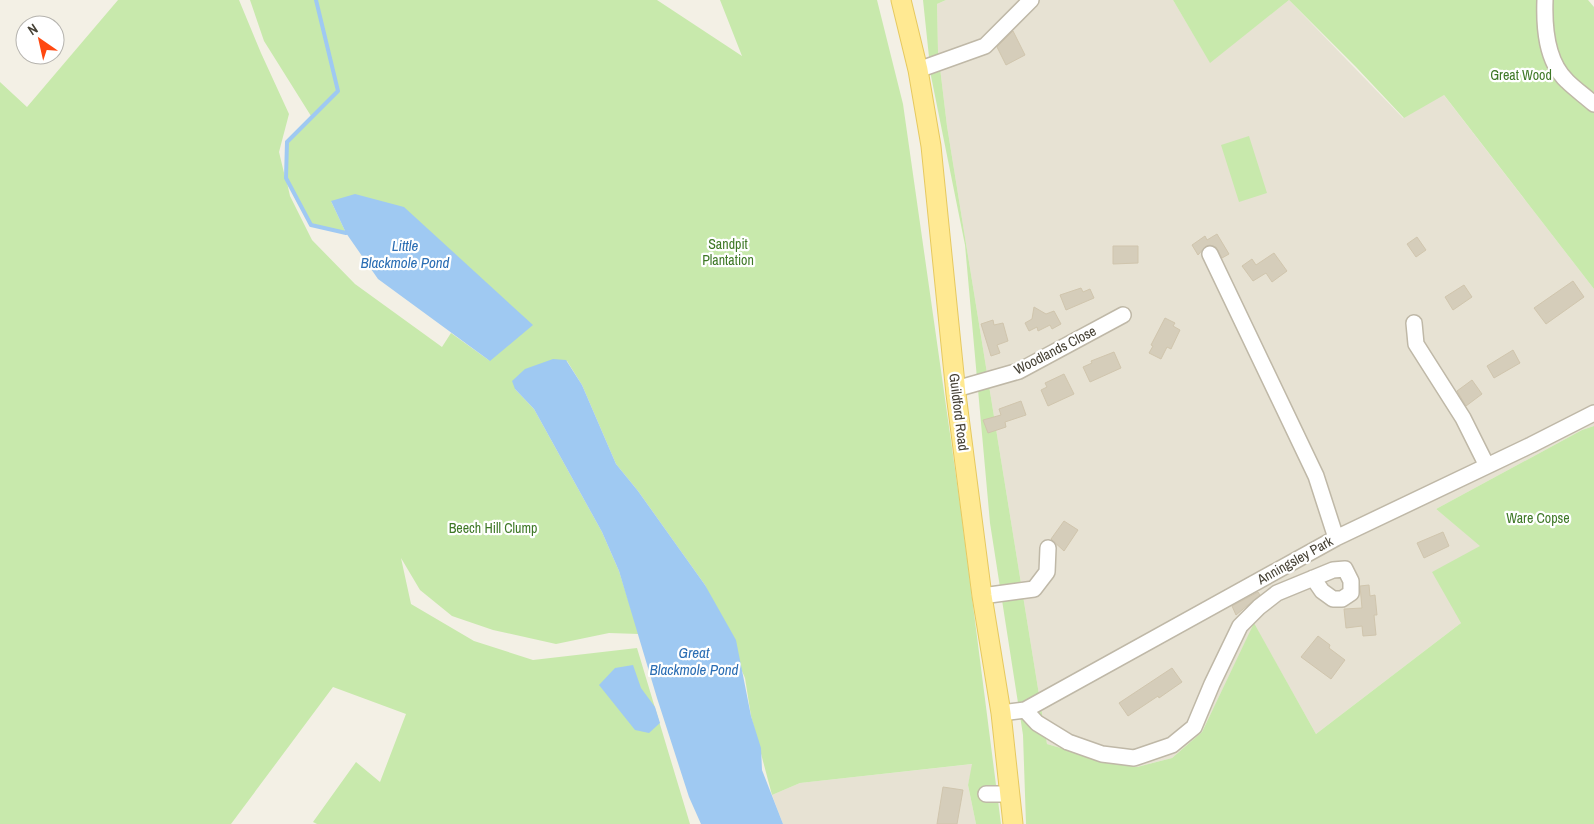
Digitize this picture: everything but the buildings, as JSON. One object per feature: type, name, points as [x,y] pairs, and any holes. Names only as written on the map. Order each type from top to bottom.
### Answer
[{"type":"main road","name":"Guildford Road","points":[[902,0],[918,70],[932,146],[956,389],[982,596],[1001,713],[1013,824]]},
{"type":"street","points":[[918,70],[985,46],[1031,0]]},
{"type":"street","points":[[1545,0],[1550,54],[1565,80],[1594,104]]},
{"type":"street","points":[[1210,254],[1316,476],[1336,538]]},
{"type":"street","name":"Woodlands Close","points":[[956,389],[1019,371],[1123,315]]},
{"type":"street","points":[[1414,323],[1416,344],[1463,418],[1487,466]]},
{"type":"street","name":"Anningsley Park","points":[[1001,713],[1025,710],[1336,538],[1594,413]]},
{"type":"street","points":[[982,596],[1034,589],[1047,572],[1048,548]]},
{"type":"street","points":[[1025,710],[1037,723],[1068,742],[1102,754],[1134,758],[1172,744],[1194,727],[1240,626],[1277,592],[1313,578]]},
{"type":"street","points":[[986,794],[1010,794]]},
{"type":"shaded area","points":[[946,0],[1173,0],[1210,62],[1289,0],[1403,118],[1443,94],[1594,289],[1594,426],[1582,430],[1436,509],[1481,546],[1461,623],[1316,734],[1254,624],[1202,732],[1172,758],[1137,767],[1102,760],[1047,744],[947,126],[938,51],[937,4]]},
{"type":"shaded area","points":[[973,764],[968,785],[976,824],[783,824],[772,795],[800,783]]},
{"type":"green space","points":[[118,0],[239,0],[289,114],[279,152],[285,177],[287,142],[311,116],[264,41],[250,0],[657,0],[742,56],[720,0],[877,0],[903,104],[960,504],[1001,824],[976,824],[968,785],[972,764],[800,783],[772,795],[751,716],[745,678],[705,585],[638,491],[616,464],[582,385],[567,361],[515,389],[534,409],[602,532],[619,571],[639,634],[609,633],[556,644],[493,630],[452,616],[420,590],[401,558],[411,604],[474,641],[533,660],[637,648],[690,824],[317,824],[313,822],[356,762],[380,782],[406,714],[333,687],[231,824],[0,824],[0,82],[27,107],[63,65],[65,65],[65,62]],"holes":[[[286,178],[311,225],[346,233],[331,201],[490,361],[451,333],[442,347],[355,284],[312,240],[290,196]]]},
{"type":"green space","name":"Ware Copse","points":[[923,0],[946,0],[937,4],[938,51],[947,126],[1047,744],[1102,760],[1137,767],[1172,758],[1202,732],[1254,623],[1316,734],[1461,623],[1432,572],[1480,546],[1436,509],[1582,430],[1594,426],[1594,824],[1026,824],[1023,735],[990,523],[965,245],[931,76]]},
{"type":"green space","points":[[1173,0],[1289,0],[1210,63]]},
{"type":"green space","name":"Great Wood","points":[[1289,0],[1588,0],[1594,7],[1594,289],[1444,95],[1404,118]]},
{"type":"green space","points":[[1249,136],[1267,193],[1239,202],[1221,145]]},
{"type":"water","name":"Little Blackmole Pond","points":[[355,194],[404,207],[533,325],[490,361],[378,279],[346,233],[331,201]]},
{"type":"water","name":"Great Blackmole Pond","points":[[553,359],[566,360],[582,385],[616,464],[638,491],[705,585],[736,640],[751,716],[761,748],[762,770],[783,824],[701,824],[689,797],[619,571],[602,532],[534,409],[515,389],[512,381],[525,369]]},
{"type":"water","points":[[633,665],[641,688],[655,707],[660,723],[649,733],[635,730],[599,685],[615,668]]},
{"type":"waterway","points":[[316,0],[338,91],[287,142],[286,178],[311,225],[346,233]]},
{"type":"park label","name":"Sandpit Plantation","points":[[728,252]]},
{"type":"park label","name":"Beech Hill Clump","points":[[493,528]]}]
